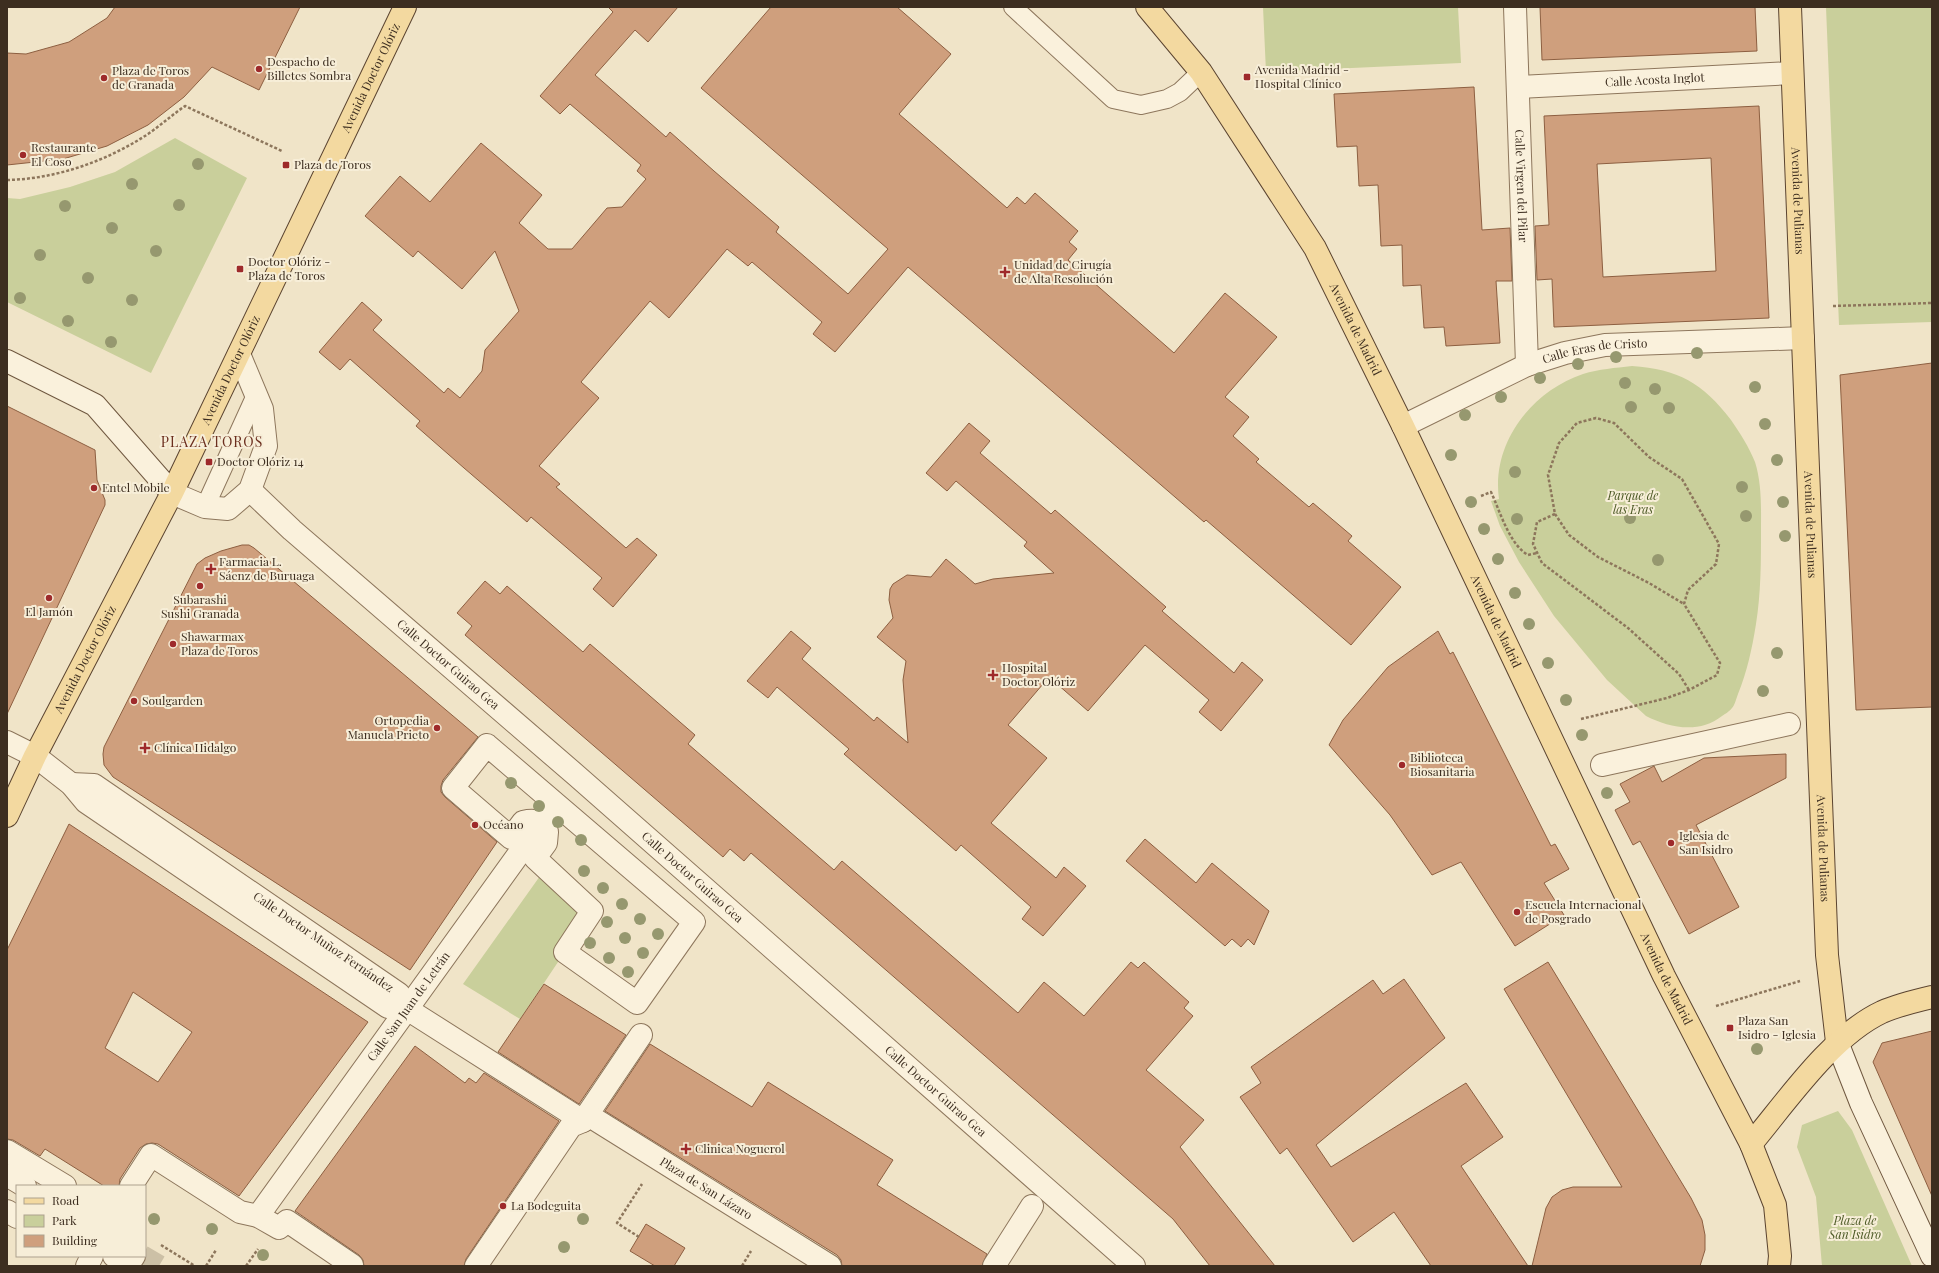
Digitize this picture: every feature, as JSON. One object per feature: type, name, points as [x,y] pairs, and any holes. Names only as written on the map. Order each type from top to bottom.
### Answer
[{"type":"main road","name":"Avenida Doctor Olóriz","points":[[7,816],[35,756],[172,492],[405,7]]},
{"type":"main road","name":"Avenida de Madrid","points":[[1147,7],[1201,72],[1315,248],[1402,426],[1664,976],[1751,1144],[1775,1205],[1780,1256],[1779,1266]]},
{"type":"main road","name":"Avenida de Pulianas","points":[[1790,7],[1827,955],[1837,1042]]},
{"type":"main road","points":[[1751,1144],[1837,1042],[1881,1012],[1897,1006],[1932,997]]},
{"type":"street","name":"Calle Virgen del Pilar","points":[[1515,7],[1527,365]]},
{"type":"street","name":"Calle Acosta Inglot","points":[[1518,87],[1792,73]]},
{"type":"street","name":"Calle Eras de Cristo","points":[[1402,426],[1527,365],[1565,353],[1605,345],[1803,338]]},
{"type":"street","points":[[7,361],[95,405],[172,492],[205,507],[228,509],[250,490],[266,446],[262,409],[239,354]]},
{"type":"street","name":"Calle Doctor Guirao Gea","points":[[250,490],[292,530],[583,781],[1134,1266]]},
{"type":"street","points":[[1602,764],[1789,724]]},
{"type":"street","name":"Calle Doctor Muñoz Fernández","points":[[7,742],[35,756],[71,784],[94,785],[398,994],[407,1009]]},
{"type":"street","points":[[487,745],[558,799],[694,922],[637,1003],[565,952],[592,911],[535,858],[546,843],[547,832],[541,823],[532,820],[523,822],[511,838],[452,788],[487,745]]},
{"type":"street","name":"Calle San Juan de Letrán","points":[[258,1216],[558,799]]},
{"type":"street","points":[[407,1009],[583,1121]]},
{"type":"street","points":[[476,1266],[571,1126],[583,1121],[641,1035]]},
{"type":"street","points":[[1837,1042],[1861,1103],[1932,1256]]},
{"type":"street","name":"Plaza de San Lázaro","points":[[583,1121],[588,1115],[830,1266]]},
{"type":"street","points":[[7,1151],[63,1185]]},
{"type":"street","points":[[132,1185],[151,1155],[240,1212],[258,1216],[279,1228],[287,1221],[352,1265],[351,1266]]},
{"type":"street","points":[[7,1175],[23,1185]]},
{"type":"street","points":[[994,1266],[1032,1206]]},
{"type":"street","points":[[7,1211],[16,1216]]},
{"type":"street","points":[[116,1257],[128,1265],[133,1257]]},
{"type":"lane","points":[[1013,7],[1113,99],[1141,105],[1167,99],[1180,92],[1201,72]]},
{"type":"lane","points":[[205,507],[256,395]]},
{"type":"path","points":[[7,180],[61,173],[105,157],[148,134],[184,106],[282,151]]},
{"type":"path","points":[[1833,306],[1932,303]]},
{"type":"path","points":[[1582,719],[1667,698],[1689,690],[1717,675],[1720,663],[1684,604],[1649,583],[1598,557],[1569,535],[1554,514],[1548,475],[1559,442],[1577,423],[1596,418],[1614,423],[1649,457],[1682,479],[1719,544],[1716,564],[1688,590],[1684,604]]},
{"type":"path","points":[[1481,496],[1491,492],[1505,525],[1521,552],[1528,556],[1537,553]]},
{"type":"path","points":[[1554,514],[1537,522],[1533,544],[1542,563],[1628,628],[1679,674],[1689,690]]},
{"type":"path","points":[[1716,1006],[1800,981]]},
{"type":"path","points":[[639,1237],[617,1223],[646,1178]]},
{"type":"path","points":[[158,1243],[195,1266]]},
{"type":"path","points":[[206,1266],[216,1250]]},
{"type":"green space","points":[[1263,7],[1458,7],[1461,63],[1266,72]]},
{"type":"green space","points":[[1826,7],[1932,7],[1932,322],[1839,325]]},
{"type":"green space","points":[[175,138],[247,178],[151,373],[7,302],[7,198],[20,199],[70,187],[115,172]]},
{"type":"green space","name":"Parque de las Eras","points":[[1632,366],[1663,370],[1688,380],[1700,387],[1721,407],[1744,440],[1755,462],[1759,479],[1761,496],[1760,589],[1758,612],[1749,660],[1733,707],[1713,722],[1694,727],[1665,724],[1646,716],[1607,680],[1554,616],[1519,562],[1500,526],[1491,501],[1499,499],[1498,478],[1502,458],[1509,439],[1519,422],[1532,406],[1547,393],[1564,382],[1583,374]]},
{"type":"green space","points":[[545,869],[592,911],[520,1019],[463,984]]},
{"type":"green space","name":"Plaza de San Isidro","points":[[1838,1111],[1852,1130],[1912,1266],[1822,1266],[1816,1197],[1797,1147],[1802,1125]]},
{"type":"building","name":"Plaza de Toros de Granada","points":[[115,7],[300,7],[259,90],[212,67],[184,97],[148,125],[107,146],[63,159],[7,165],[7,53],[26,54],[69,42],[107,18]]},
{"type":"building","points":[[608,7],[678,7],[648,42],[635,30],[595,75],[666,137],[670,132],[779,227],[776,232],[848,294],[888,249],[701,88],[771,7],[897,7],[951,54],[899,114],[1007,208],[1017,197],[1025,204],[1035,193],[1078,231],[1069,242],[1077,249],[1068,260],[1174,353],[1225,293],[1277,337],[1225,397],[1249,417],[1233,436],[1259,459],[1256,462],[1309,507],[1313,503],[1352,536],[1348,541],[1401,587],[1351,645],[1206,520],[1204,522],[908,267],[835,352],[813,334],[822,322],[752,262],[748,266],[727,249],[669,318],[650,301],[581,382],[599,398],[539,466],[560,484],[556,487],[626,548],[637,538],[657,555],[613,607],[593,589],[602,578],[531,517],[527,522],[464,468],[416,426],[420,421],[350,359],[340,370],[319,352],[362,302],[382,320],[373,330],[444,393],[448,388],[460,398],[482,371],[485,350],[519,311],[495,251],[462,289],[418,251],[413,257],[365,216],[400,176],[430,202],[481,143],[542,195],[519,223],[548,249],[572,249],[607,208],[622,207],[646,179],[637,171],[641,165],[570,104],[560,114],[540,96],[613,12]]},
{"type":"building","points":[[1540,7],[1755,7],[1757,51],[1542,60]]},
{"type":"building","points":[[1474,87],[1482,230],[1510,228],[1512,281],[1496,281],[1500,343],[1446,346],[1444,327],[1424,328],[1421,285],[1403,286],[1402,245],[1381,246],[1378,185],[1359,186],[1357,146],[1337,147],[1334,94]]},
{"type":"building","points":[[1759,106],[1769,318],[1554,327],[1552,279],[1537,280],[1535,226],[1549,225],[1544,116]],"holes":[[[1711,158],[1716,271],[1603,277],[1597,164]]]},
{"type":"building","points":[[1932,363],[1932,707],[1856,710],[1840,375]]},
{"type":"building","points":[[7,406],[95,450],[97,480],[105,500],[105,505],[7,714]]},
{"type":"building","points":[[969,423],[990,441],[980,453],[1051,514],[1055,510],[1166,607],[1162,611],[1234,673],[1242,662],[1263,680],[1221,731],[1199,712],[1209,700],[1145,645],[1088,711],[1049,677],[1008,725],[1047,758],[991,823],[1056,878],[1064,867],[1086,886],[1043,936],[1022,919],[1031,907],[961,845],[956,851],[844,754],[849,749],[777,687],[768,698],[747,681],[791,631],[811,648],[802,659],[874,721],[877,717],[908,743],[903,680],[906,661],[877,637],[893,618],[889,600],[890,589],[893,584],[907,575],[931,577],[946,559],[975,584],[993,579],[1054,573],[1024,546],[1027,542],[956,481],[947,491],[926,473]]},
{"type":"building","points":[[242,545],[249,545],[254,548],[478,737],[443,780],[441,792],[497,842],[410,970],[113,777],[104,765],[104,747],[197,564],[205,558],[221,551]]},
{"type":"building","points":[[485,581],[500,594],[507,586],[583,652],[590,644],[695,735],[688,744],[834,870],[842,861],[1018,1013],[1044,982],[1084,1016],[1131,962],[1138,968],[1144,962],[1189,1002],[1184,1008],[1193,1016],[1146,1070],[1204,1120],[1180,1147],[1275,1266],[1210,1266],[1173,1219],[751,853],[744,861],[730,849],[723,857],[465,635],[472,626],[457,613]]},
{"type":"building","points":[[1438,631],[1450,654],[1453,652],[1551,846],[1555,844],[1569,869],[1544,883],[1564,915],[1515,946],[1461,862],[1432,875],[1390,815],[1329,745],[1343,720],[1388,667]]},
{"type":"building","name":"Iglesia de San Isidro","points":[[1786,754],[1786,778],[1696,825],[1739,907],[1689,934],[1640,841],[1633,845],[1615,810],[1630,802],[1620,784],[1654,766],[1662,782],[1704,758]]},
{"type":"building","points":[[69,824],[368,1022],[239,1196],[158,1144],[146,1144],[140,1148],[120,1179],[119,1185],[102,1185],[45,1149],[40,1156],[13,1140],[7,1139],[7,950]],"holes":[[[133,992],[192,1032],[158,1082],[105,1048]]]},
{"type":"building","points":[[1145,839],[1196,883],[1212,863],[1269,911],[1254,945],[1248,939],[1241,947],[1232,939],[1225,946],[1126,861]]},
{"type":"building","points":[[1548,962],[1691,1198],[1702,1220],[1705,1235],[1705,1250],[1700,1266],[1532,1266],[1546,1208],[1552,1197],[1562,1190],[1573,1187],[1622,1187],[1504,989]]},
{"type":"building","points":[[1404,979],[1445,1038],[1316,1145],[1331,1167],[1466,1083],[1503,1137],[1461,1166],[1528,1266],[1431,1266],[1394,1212],[1353,1242],[1287,1148],[1280,1154],[1240,1097],[1261,1083],[1251,1067],[1373,980],[1383,994]]},
{"type":"building","points":[[544,984],[626,1035],[579,1104],[498,1052]]},
{"type":"building","points":[[1932,1031],[1932,1196],[1873,1062],[1882,1043]]},
{"type":"building","points":[[650,1044],[752,1107],[768,1082],[893,1160],[877,1185],[987,1254],[982,1266],[842,1266],[841,1260],[837,1255],[605,1111]]},
{"type":"building","points":[[415,1046],[465,1083],[469,1078],[476,1083],[484,1073],[559,1121],[466,1259],[464,1266],[364,1266],[363,1260],[359,1255],[295,1211]]},
{"type":"building","points":[[646,1224],[685,1248],[674,1266],[655,1266],[630,1251]]},
{"type":"tunnel","points":[[144,1257],[159,1266]]},
{"type":"place","name":"Despacho de Billetes Sombra","points":[[259,69]]},
{"type":"place","name":"Avenida Madrid - Hospital Clínico","points":[[1247,77]]},
{"type":"place","name":"Plaza de Toros de Granada","points":[[104,78]]},
{"type":"place","name":"Restaurante El Coso","points":[[23,155]]},
{"type":"place","name":"Plaza de Toros","points":[[286,165]]},
{"type":"place","name":"Doctor Olóriz - Plaza de Toros","points":[[240,269]]},
{"type":"place","name":"Unidad de Cirugía de Alta Resolución","points":[[1005,272]]},
{"type":"place","name":"Doctor Olóriz 14","points":[[209,462]]},
{"type":"place","name":"Entel Mobile","points":[[94,488]]},
{"type":"place","name":"Farmacia L. Sáenz de Buruaga","points":[[211,569]]},
{"type":"place","name":"Subarashi Sushi Granada","points":[[200,586]]},
{"type":"place","name":"El Jamón","points":[[49,598]]},
{"type":"place","name":"Shawarmax Plaza de Toros","points":[[173,644]]},
{"type":"place","name":"Hospital Doctor Olóriz","points":[[993,675]]},
{"type":"place","name":"Soulgarden","points":[[134,701]]},
{"type":"place","name":"Ortopedia Manuela Prieto","points":[[437,728]]},
{"type":"place","name":"Clínica Hidalgo","points":[[145,748]]},
{"type":"place","name":"Biblioteca Biosanitaria","points":[[1402,765]]},
{"type":"place","name":"Océano","points":[[475,825]]},
{"type":"place","name":"Iglesia de San Isidro","points":[[1671,843]]},
{"type":"place","name":"Escuela Internacional de Posgrado","points":[[1517,912]]},
{"type":"place","name":"Plaza San Isidro - Iglesia","points":[[1730,1028]]},
{"type":"place","name":"Clinica Noguerol","points":[[686,1149]]},
{"type":"place","name":"La Bodeguita","points":[[503,1206]]},
{"type":"district","name":"PLAZA TOROS","points":[[212,442]]}]
